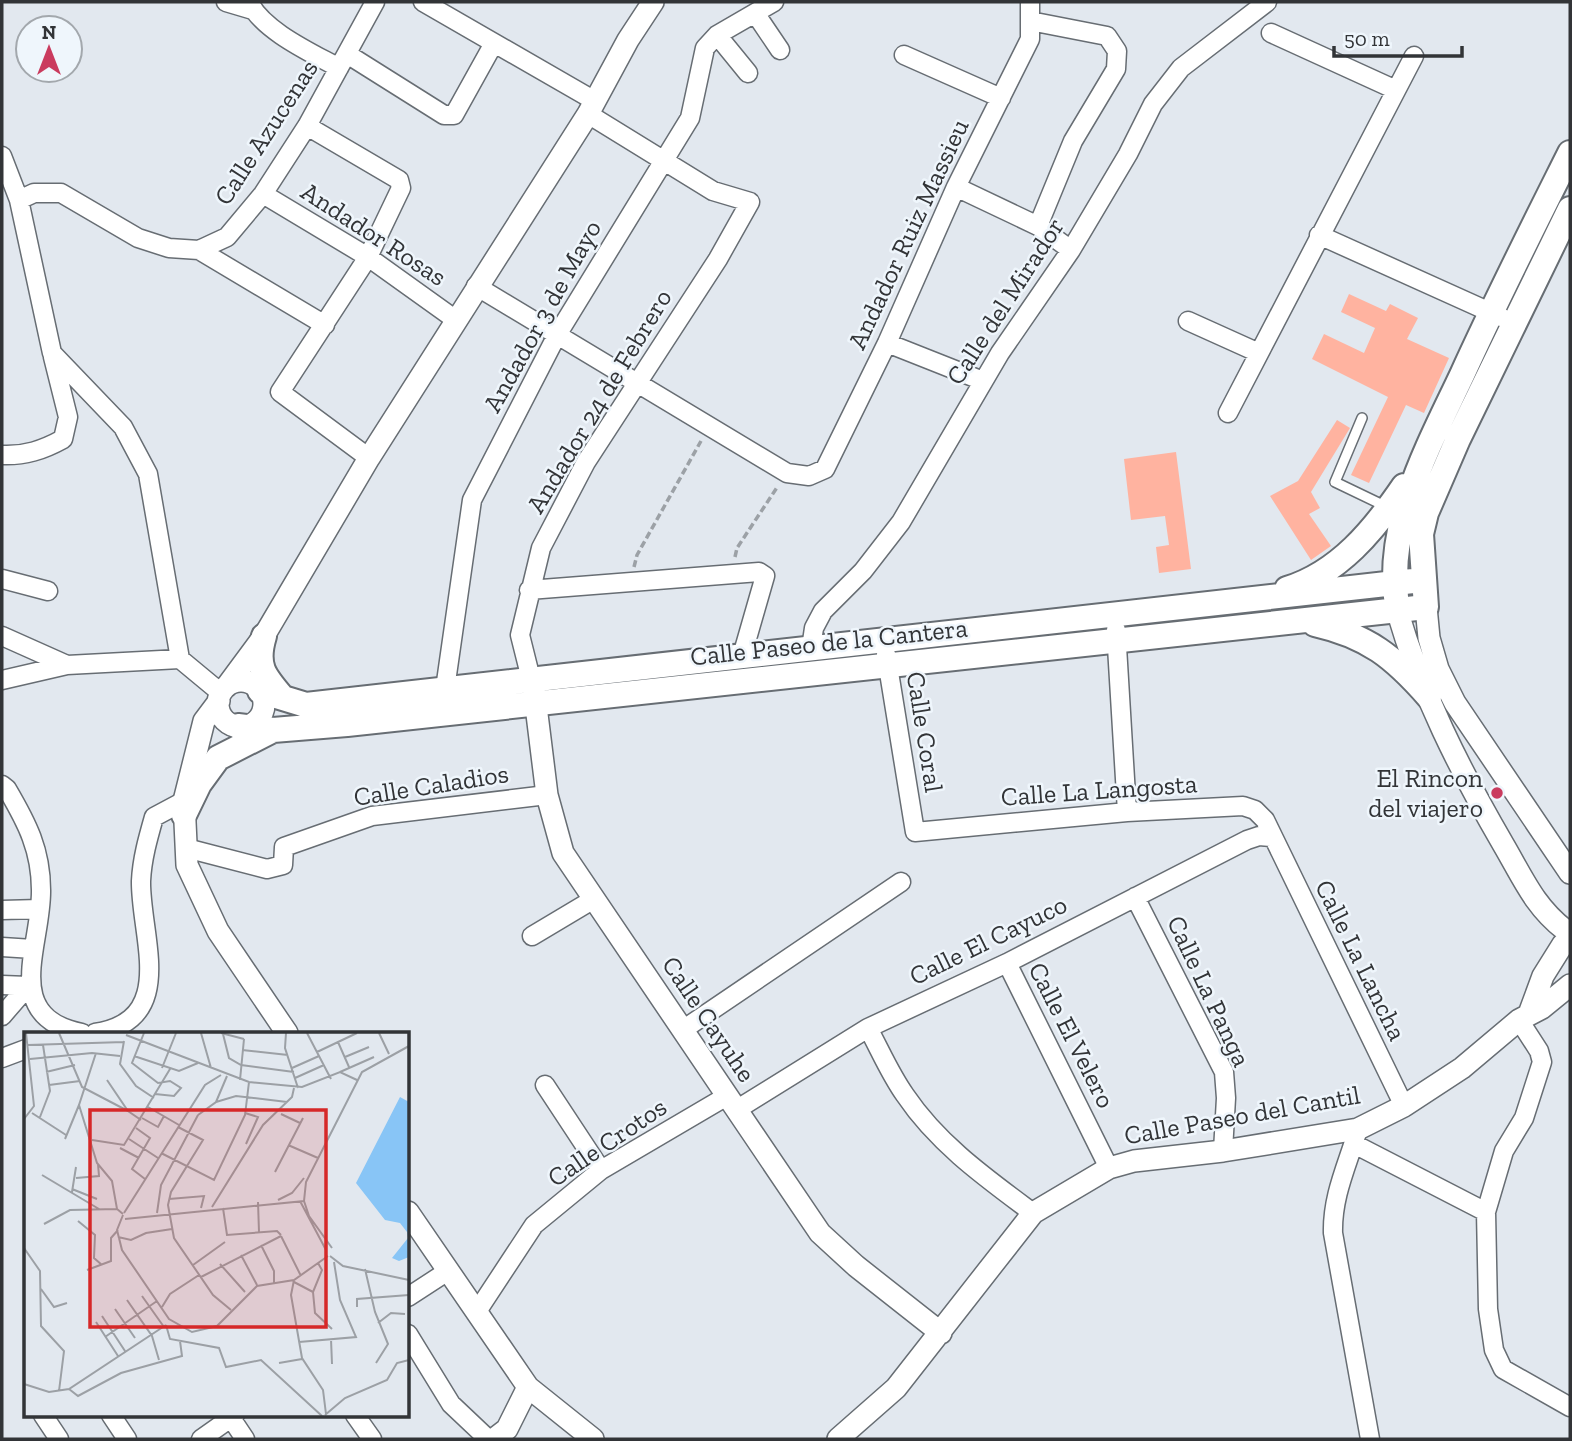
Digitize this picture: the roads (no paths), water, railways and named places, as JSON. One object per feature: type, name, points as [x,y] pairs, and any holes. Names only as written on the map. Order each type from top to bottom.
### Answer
[{"type":"main road","points":[[1397,610],[1394,583],[1398,531],[1424,457],[1491,312],[1570,153]]},
{"type":"main road","points":[[1249,601],[1302,584],[1345,556],[1375,529],[1406,511],[1443,470],[1570,209]]},
{"type":"main road","points":[[1406,511],[1421,534],[1422,580],[1426,607]]},
{"type":"main road","name":"Calle Paseo de la Cantera","points":[[260,691],[306,705],[1422,580]]},
{"type":"main road","name":"Calle Paseo de la Cantera","points":[[238,726],[273,730],[537,704],[1426,607]]},
{"type":"main road","points":[[1300,621],[1339,630],[1378,647],[1429,697]]},
{"type":"main road","points":[[264,636],[259,653],[264,676],[283,698]]},
{"type":"main road","points":[[186,805],[218,758],[273,730]]},
{"type":"street","points":[[226,2],[251,6],[290,40],[343,61],[444,115],[454,116],[494,43]]},
{"type":"street","name":"Calle Azucenas","points":[[199,250],[227,237],[263,194],[307,126],[375,2]]},
{"type":"street","points":[[423,2],[494,43],[663,160]]},
{"type":"street","points":[[286,1032],[218,931],[187,865],[186,805],[204,721],[264,636],[369,458],[591,108],[628,40],[653,2]]},
{"type":"street","points":[[748,73],[717,34],[774,2]]},
{"type":"street","name":"Andador Ruiz Massieu","points":[[638,383],[787,472],[809,476],[825,469],[887,343],[956,187],[1030,39],[1030,2]]},
{"type":"street","name":"Calle del Mirador","points":[[811,648],[814,628],[823,611],[863,571],[901,522],[983,381],[1071,250],[1128,154],[1153,104],[1181,68],[1267,2]]},
{"type":"street","points":[[755,13],[779,50]]},
{"type":"street","points":[[1030,21],[1107,36],[1117,51],[1116,69],[1073,141],[1038,226]]},
{"type":"street","points":[[1270,33],[1396,90]]},
{"type":"street","name":"Andador 3 de Mayo","points":[[445,689],[472,500],[557,335],[690,118],[705,48],[717,34]]},
{"type":"street","points":[[904,55],[1001,98]]},
{"type":"street","points":[[1228,413],[1415,56]]},
{"type":"street","points":[[307,126],[399,180],[401,188],[368,257],[280,392],[369,458]]},
{"type":"street","points":[[2,156],[19,200],[68,417],[63,439],[47,448],[20,456],[2,455]]},
{"type":"street","name":"Andador 24 de Febrero","points":[[531,679],[520,635],[541,548],[573,487],[718,259],[750,202],[713,191],[663,160]]},
{"type":"street","points":[[956,187],[1038,226],[1071,250]]},
{"type":"street","points":[[19,200],[34,193],[61,193],[138,238],[169,248],[199,250],[325,325]]},
{"type":"street","name":"Andador Rosas","points":[[263,194],[368,257],[456,320]]},
{"type":"street","points":[[1319,235],[1513,322]]},
{"type":"street","points":[[477,286],[638,383]]},
{"type":"street","points":[[1188,321],[1259,353]]},
{"type":"street","points":[[887,343],[983,381]]},
{"type":"street","points":[[52,353],[123,427],[148,474],[180,659],[222,694],[225,720],[238,726],[253,724],[259,718],[264,703],[260,691],[243,681],[222,694]]},
{"type":"street","points":[[529,590],[760,572],[765,576],[742,656]]},
{"type":"street","points":[[2,579],[48,591]]},
{"type":"street","points":[[1426,607],[1429,638],[1438,669],[1455,703],[1570,873]]},
{"type":"street","points":[[1397,610],[1411,658],[1455,762],[1542,912],[1567,940]]},
{"type":"street","points":[[1115,616],[1127,812]]},
{"type":"street","points":[[2,636],[67,665]]},
{"type":"street","name":"Calle Coral","points":[[884,640],[915,832]]},
{"type":"street","points":[[2,680],[67,665],[180,659]]},
{"type":"street","name":"Calle Cayuhe","points":[[531,679],[537,704],[547,794],[563,853],[820,1233],[856,1266],[941,1333]]},
{"type":"street","points":[[2,785],[33,836],[41,891],[28,986],[34,1003],[48,1019],[67,1030],[77,1032]]},
{"type":"street","name":"Calle Caladios","points":[[186,848],[267,869],[283,865],[284,847],[372,816],[547,794]]},
{"type":"street","points":[[102,1032],[128,1020],[142,1004],[150,985],[141,882],[145,849],[153,817],[186,805]]},
{"type":"street","name":"Calle La Langosta","points":[[915,832],[1127,812],[1243,806],[1255,810],[1265,820],[1271,837]]},
{"type":"street","name":"Calle El Cayuco","points":[[732,1103],[868,1028],[1007,963],[1247,840],[1259,836],[1271,837]]},
{"type":"street","name":"Calle La Lancha","points":[[1271,837],[1404,1106]]},
{"type":"street","points":[[684,1029],[901,882]]},
{"type":"street","name":"Calle La Panga","points":[[1136,897],[1224,1072],[1226,1098],[1223,1151]]},
{"type":"street","points":[[532,936],[594,899]]},
{"type":"street","points":[[2,910],[39,909]]},
{"type":"street","name":"Calle Paseo del Cantil","points":[[1524,1017],[1543,976],[1567,940]]},
{"type":"street","points":[[2,947],[33,949]]},
{"type":"street","name":"Calle El Velero","points":[[1007,963],[1109,1168]]},
{"type":"street","points":[[2,985],[28,986]]},
{"type":"street","name":"Calle Paseo del Cantil","points":[[838,1439],[896,1388],[1033,1213],[1109,1168],[1134,1161],[1356,1136],[1462,1068],[1524,1017],[1542,1008],[1570,985]]},
{"type":"street","points":[[2,1016],[28,986]]},
{"type":"street","points":[[1524,1017],[1542,1062],[1524,1118],[1504,1151],[1486,1212],[1488,1309],[1494,1350],[1503,1368],[1570,1407]]},
{"type":"street","points":[[868,1028],[904,1094],[935,1133],[968,1164],[1033,1213]]},
{"type":"street","points":[[2,1058],[24,1050]]},
{"type":"street","points":[[545,1085],[601,1170]]},
{"type":"street","name":"Calle Crotos","points":[[478,1310],[534,1225],[601,1170],[732,1103]]},
{"type":"street","points":[[1370,1439],[1333,1233],[1333,1211],[1356,1136],[1486,1212]]},
{"type":"street","points":[[410,1215],[478,1310],[528,1387],[593,1439]]},
{"type":"street","points":[[410,1296],[448,1271]]},
{"type":"street","points":[[410,1337],[451,1404],[488,1439]]},
{"type":"street","points":[[502,1436],[528,1387]]},
{"type":"street","points":[[44,1416],[60,1439]]},
{"type":"street","points":[[112,1416],[127,1439]]},
{"type":"street","points":[[201,1439],[232,1416],[245,1439]]},
{"type":"street","points":[[356,1416],[372,1439]]},
{"type":"lane","points":[[1362,418],[1335,482],[1406,511]]},
{"type":"place","name":"El Rincon del viajero","points":[[1497,793]]}]
